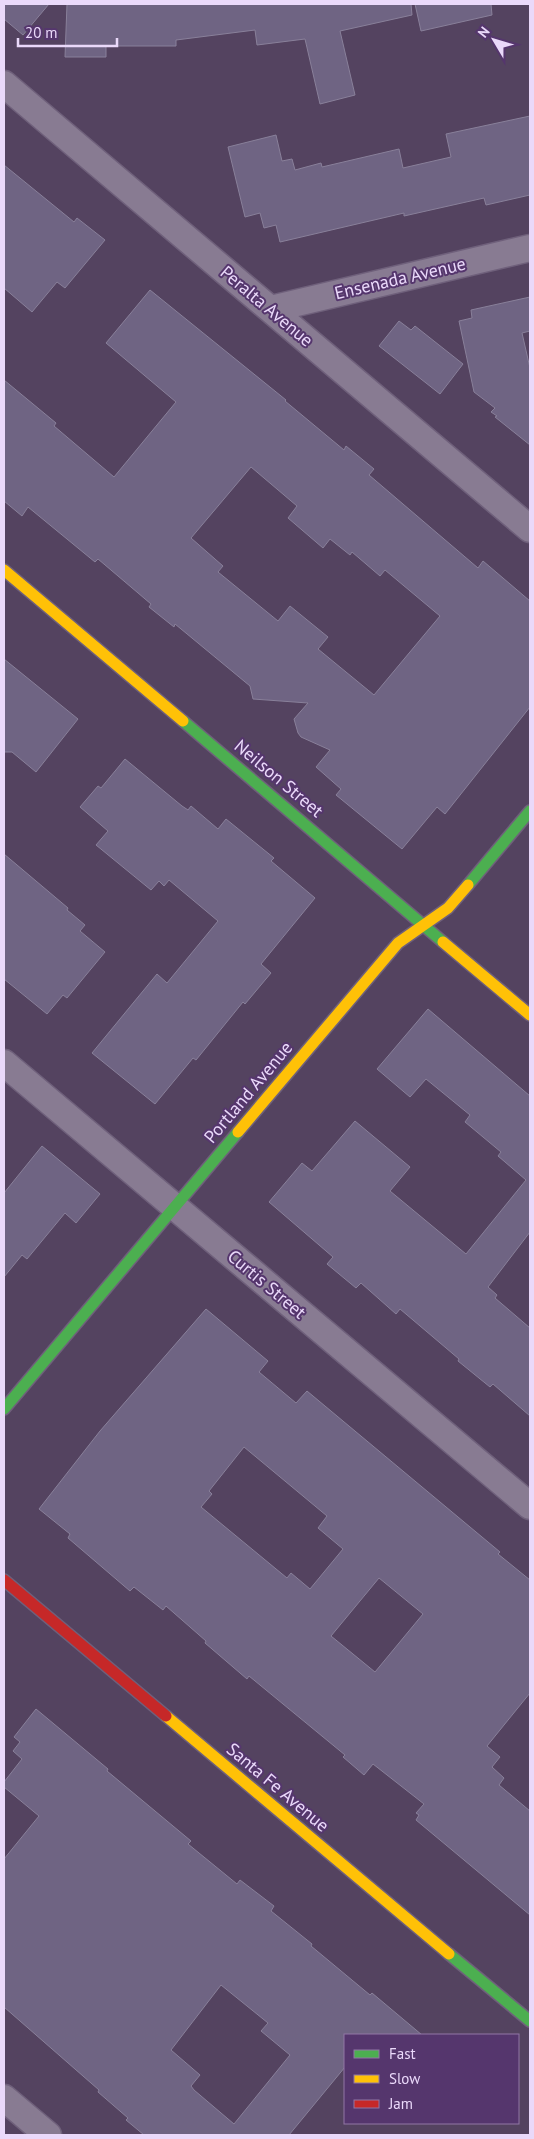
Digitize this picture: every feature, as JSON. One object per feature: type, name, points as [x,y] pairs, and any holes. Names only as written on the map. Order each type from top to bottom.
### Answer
[{"type":"street","name":"Peralta Avenue","points":[[4,84],[530,529]]},
{"type":"street","name":"Ensenada Avenue","points":[[271,309],[530,248]]},
{"type":"street","name":"Neilson Street","points":[[4,570],[530,1015]]},
{"type":"street","name":"Portland Avenue","points":[[4,1409],[398,943],[448,908],[530,811]]},
{"type":"street","name":"Curtis Street","points":[[4,1063],[530,1506]]},
{"type":"street","name":"Santa Fe Avenue","points":[[4,1580],[530,2021]]},
{"type":"street","points":[[4,2098],[48,2135]]},
{"type":"building","points":[[4,4],[49,4],[23,35],[4,19]]},
{"type":"building","points":[[67,4],[411,4],[412,15],[340,31],[355,95],[320,104],[305,39],[257,45],[255,30],[176,40],[176,46],[106,46],[106,57],[65,57]]},
{"type":"building","points":[[415,4],[491,4],[492,15],[421,31]]},
{"type":"building","points":[[530,116],[530,195],[486,205],[484,198],[404,216],[404,213],[280,242],[276,225],[264,228],[260,213],[245,217],[228,147],[276,135],[282,161],[292,159],[295,170],[321,163],[322,167],[399,149],[403,168],[451,157],[446,134]]},
{"type":"building","points":[[4,165],[74,222],[77,218],[105,240],[65,288],[57,282],[32,312],[4,288]]},
{"type":"building","points":[[150,290],[286,400],[344,450],[346,446],[374,469],[369,475],[478,568],[483,561],[530,601],[530,707],[445,814],[437,807],[402,849],[336,795],[341,789],[316,767],[330,750],[301,737],[298,733],[294,719],[308,703],[253,699],[250,686],[175,624],[174,627],[149,607],[151,604],[98,559],[95,562],[28,507],[22,516],[4,501],[4,380],[56,423],[54,426],[114,477],[176,402],[106,343]],"holes":[[[251,467],[297,506],[288,518],[323,548],[330,539],[350,555],[352,552],[380,576],[385,570],[440,616],[374,695],[318,649],[328,637],[290,606],[278,621],[218,572],[223,566],[191,538]]]},
{"type":"building","points":[[530,297],[530,331],[522,333],[530,368],[530,445],[495,417],[497,416],[491,412],[495,408],[474,392],[459,321],[472,318],[471,310]]},
{"type":"building","points":[[399,321],[411,330],[415,326],[463,364],[440,394],[379,346]]},
{"type":"building","points":[[4,659],[78,719],[36,772],[12,752],[4,752]]},
{"type":"building","points":[[125,759],[182,806],[188,810],[191,806],[218,829],[226,819],[274,858],[271,861],[315,898],[261,964],[271,973],[245,1004],[243,1002],[196,1060],[193,1058],[155,1104],[92,1053],[157,974],[167,983],[218,921],[169,880],[164,886],[159,881],[151,890],[96,845],[108,831],[80,807],[98,786],[101,788]]},
{"type":"building","points":[[4,854],[68,908],[67,910],[85,925],[80,931],[105,952],[67,998],[63,995],[47,1014],[4,979]]},
{"type":"building","points":[[428,1009],[530,1096],[530,1232],[488,1287],[497,1295],[495,1298],[530,1328],[530,1416],[493,1384],[490,1387],[458,1361],[459,1359],[400,1309],[396,1314],[361,1283],[356,1288],[327,1264],[333,1257],[269,1202],[302,1163],[312,1171],[355,1121],[410,1167],[390,1191],[466,1254],[526,1180],[498,1156],[501,1152],[465,1122],[470,1115],[426,1079],[410,1097],[377,1069]]},
{"type":"building","points":[[42,1146],[100,1194],[76,1223],[65,1213],[27,1259],[22,1255],[4,1277],[4,1193]]},
{"type":"building","points":[[206,1309],[268,1361],[259,1372],[296,1403],[307,1391],[500,1552],[498,1554],[530,1580],[530,1693],[487,1746],[500,1757],[492,1767],[504,1778],[499,1785],[530,1811],[530,1915],[416,1820],[419,1815],[416,1813],[424,1804],[373,1764],[364,1775],[343,1757],[345,1755],[249,1676],[247,1679],[166,1606],[163,1610],[134,1587],[130,1591],[68,1538],[70,1534],[39,1509],[100,1431]],"holes":[[[244,1447],[327,1516],[318,1528],[343,1549],[310,1589],[291,1573],[287,1578],[201,1507],[212,1494],[209,1491]],[[379,1578],[423,1614],[375,1672],[331,1636]]]},
{"type":"building","points":[[36,1709],[191,1841],[188,1844],[237,1884],[240,1880],[274,1906],[271,1911],[312,1944],[311,1946],[421,2034],[344,2034],[344,2068],[289,2135],[144,2135],[98,2092],[99,2090],[4,2007],[4,1859],[39,1816],[4,1787],[4,1782],[22,1759],[13,1751],[20,1742],[14,1737]],"holes":[[[221,1985],[268,2023],[261,2031],[290,2055],[234,2124],[194,2090],[191,2086],[200,2075],[171,2050]]]},
{"type":"traffic: fast","points":[[183,721],[443,942]]},
{"type":"traffic: fast","points":[[468,885],[530,811]]},
{"type":"traffic: fast","points":[[4,1409],[238,1132]]},
{"type":"traffic: fast","points":[[449,1954],[530,2021]]},
{"type":"traffic: slow","points":[[4,570],[183,721]]},
{"type":"traffic: slow","points":[[238,1132],[398,943],[448,908],[468,885]]},
{"type":"traffic: slow","points":[[443,942],[530,1015]]},
{"type":"traffic: slow","points":[[166,1716],[449,1954]]},
{"type":"traffic: jam","points":[[4,1580],[166,1716]]}]
